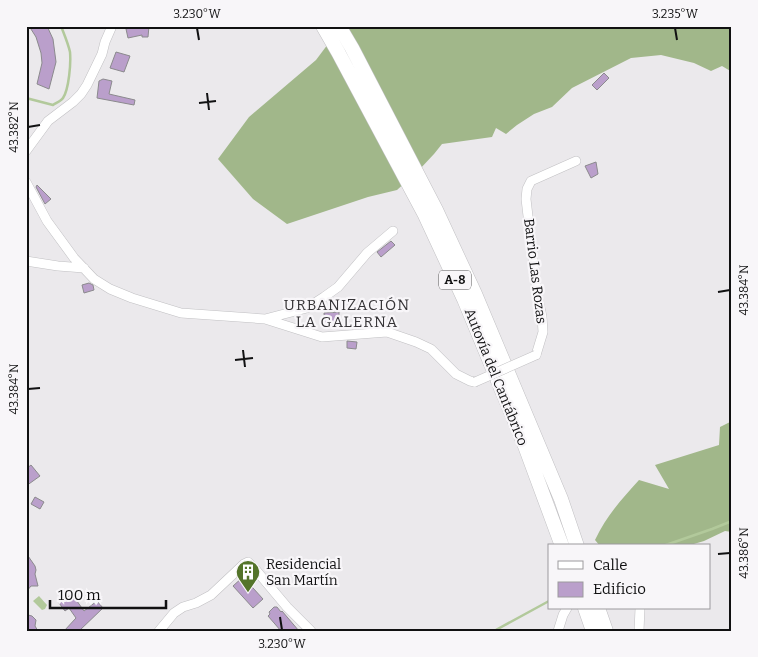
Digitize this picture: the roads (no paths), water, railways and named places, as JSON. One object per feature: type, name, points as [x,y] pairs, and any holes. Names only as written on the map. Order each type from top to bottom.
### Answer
[{"type":"highway","name":"Autovía del Cantábrico","points":[[323,26],[425,215],[464,299],[525,446],[561,544]]},
{"type":"highway","name":"Autovía del Cantábrico","points":[[339,26],[436,210],[475,294],[561,499],[576,544]]},
{"type":"highway","points":[[586,610],[593,631]]},
{"type":"highway","points":[[599,610],[606,631]]},
{"type":"street","points":[[26,151],[48,120],[81,94],[102,54],[112,26]]},
{"type":"street","name":"Barrio Las Rozas","points":[[26,182],[47,222],[74,258],[94,279],[110,289],[180,313],[264,319],[322,337],[388,332],[431,349],[456,374],[475,382],[536,355],[542,332],[542,317],[528,226],[527,190],[531,181],[576,161]]},
{"type":"street","name":"Barrio Las Rozas","points":[[264,319],[307,308],[324,298],[338,288],[367,253],[393,231]]},
{"type":"street","points":[[26,261],[84,268]]},
{"type":"street","points":[[159,631],[174,613],[210,595],[248,562],[287,608],[311,631]]},
{"type":"street","points":[[558,631],[566,610]]},
{"type":"street","points":[[639,631],[640,610]]},
{"type":"waterway","points":[[26,98],[53,105],[62,99],[65,94],[69,76],[70,52],[61,26]]},
{"type":"waterway","points":[[669,544],[732,521]]},
{"type":"waterway","points":[[494,631],[548,602]]},
{"type":"place","name":"Residencial San Martín","points":[[248,593]]},
{"type":"district","name":"URBANIZACIÓN LA GALERNA","points":[[347,314]]}]
